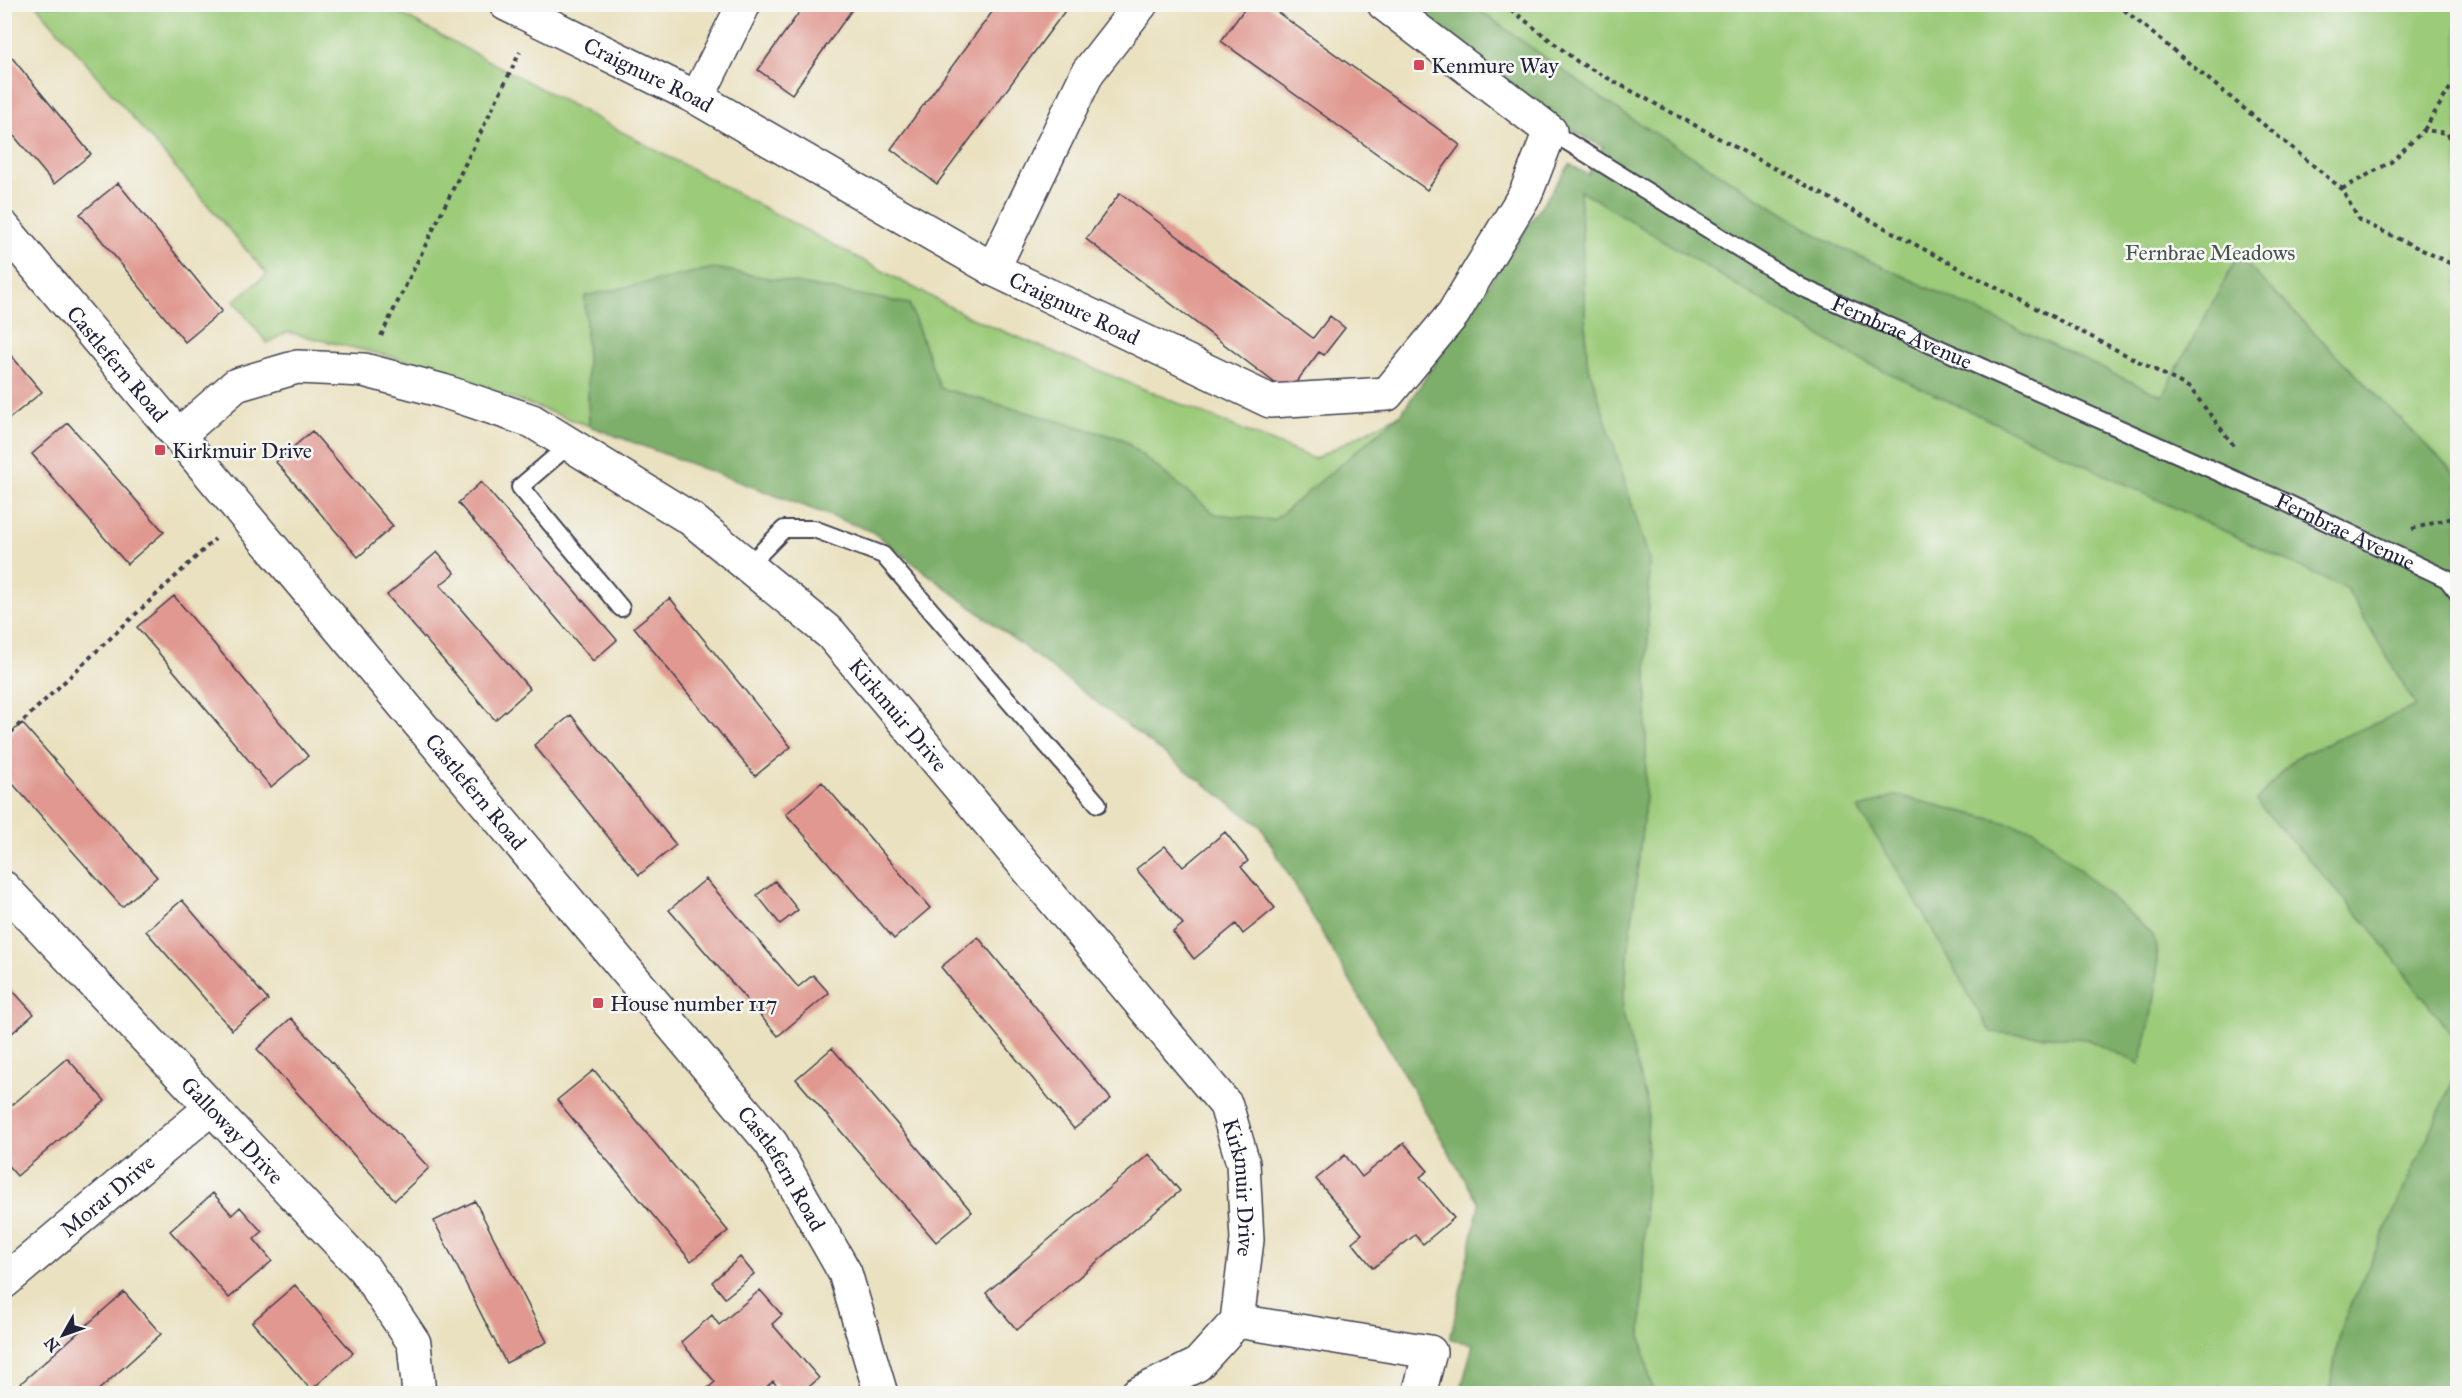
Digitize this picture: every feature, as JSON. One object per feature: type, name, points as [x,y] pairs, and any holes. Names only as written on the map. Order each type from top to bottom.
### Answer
[{"type":"street","name":"Craignure Road","points":[[506,4],[697,98],[993,269],[1270,400],[1388,394],[1453,314],[1526,193],[1550,131]]},
{"type":"street","points":[[697,98],[744,4]]},
{"type":"street","points":[[993,269],[1088,72],[1141,4]]},
{"type":"street","name":"Fernbrae Avenue","points":[[1384,4],[1550,131]]},
{"type":"street","name":"Castlefern Road","points":[[4,228],[180,434],[771,1143],[845,1273],[881,1394]]},
{"type":"street","name":"Kirkmuir Drive","points":[[180,434],[236,385],[297,366],[364,370],[443,391],[532,421],[691,519],[831,634],[1226,1105],[1243,1163],[1247,1240],[1237,1321]]},
{"type":"street","name":"Galloway Drive","points":[[4,888],[365,1270],[414,1344],[419,1394]]},
{"type":"street","name":"Morar Drive","points":[[4,1282],[211,1108]]},
{"type":"street","points":[[1137,1394],[1197,1365],[1237,1321],[1430,1352],[1419,1394]]},
{"type":"lane","name":"Fernbrae Avenue","points":[[1550,131],[1801,287],[2315,516],[2447,579],[2457,593]]},
{"type":"lane","points":[[569,445],[520,488],[621,608]]},
{"type":"lane","points":[[748,566],[784,529],[814,529],[883,555],[1098,804]]},
{"type":"path","points":[[1504,4],[1578,62],[1968,273],[2190,388],[2239,452]]},
{"type":"path","points":[[2117,4],[2342,189],[2359,220],[2457,267]]},
{"type":"path","points":[[364,370],[536,19]]},
{"type":"path","points":[[2342,189],[2391,162],[2424,130],[2452,85],[2457,81]]},
{"type":"path","points":[[2424,130],[2447,133],[2457,150]]},
{"type":"path","points":[[4,739],[243,512]]},
{"type":"green space","points":[[1406,4],[1472,5],[1621,112],[1829,242],[2162,396],[2238,256],[2457,476],[2457,1042],[2372,930],[2256,801],[2296,757],[2416,706],[2347,589],[1853,356],[1580,190],[1587,361],[1649,559],[1645,801],[1622,1010],[1648,1107],[1641,1336],[1653,1393],[1460,1393],[1473,1344],[1450,1340],[1479,1204],[1261,827],[871,531],[589,426],[585,296],[714,268],[909,304],[940,388],[1122,439],[1215,514],[1274,520],[1401,414],[1570,164],[1588,175],[1603,147],[1559,123]]},
{"type":"green space","points":[[36,5],[384,5],[969,317],[1314,459],[1401,414],[1274,521],[1215,514],[1122,439],[940,388],[909,304],[585,296],[589,426],[413,362],[287,332],[267,343],[234,301],[267,274]]},
{"type":"green space","name":"Fernbrae Meadows","points":[[1406,5],[2457,5],[2457,727],[2372,930],[2457,1042],[2457,1073],[2341,1327],[2329,1393],[1653,1393],[1641,1336],[1648,1107],[1622,1010],[1645,801],[1649,559],[1587,361],[1580,189],[1603,147],[1559,123]]},
{"type":"green space","points":[[1896,795],[2035,830],[2153,935],[2157,983],[2140,1064],[2086,1039],[1990,1032],[1908,887],[1858,809]]},
{"type":"green space","points":[[2457,1073],[2457,1393],[2329,1393],[2341,1327]]},
{"type":"building","points":[[805,4],[856,4],[792,94],[758,70]]},
{"type":"building","points":[[998,4],[1070,4],[937,184],[891,149]]},
{"type":"building","points":[[1248,4],[1266,4],[1460,145],[1427,190],[1221,41]]},
{"type":"building","points":[[4,48],[91,154],[54,184],[4,124]]},
{"type":"building","points":[[118,183],[222,311],[185,342],[80,214]]},
{"type":"building","points":[[1120,193],[1313,338],[1330,316],[1345,328],[1324,355],[1319,352],[1288,393],[1086,239]]},
{"type":"building","points":[[4,347],[42,392],[5,422],[4,421]]},
{"type":"building","points":[[68,423],[164,532],[127,564],[32,454]]},
{"type":"building","points":[[312,431],[393,526],[358,557],[276,462]]},
{"type":"building","points":[[481,482],[617,640],[593,661],[458,503]]},
{"type":"building","points":[[437,552],[455,573],[440,585],[530,689],[495,720],[387,595]]},
{"type":"building","points":[[174,596],[308,756],[271,787],[137,627]]},
{"type":"building","points":[[670,598],[791,747],[755,776],[634,627]]},
{"type":"building","points":[[571,715],[676,845],[639,875],[534,745]]},
{"type":"building","points":[[22,723],[157,877],[122,907],[4,774],[4,739]]},
{"type":"building","points":[[822,782],[930,908],[894,939],[786,814]]},
{"type":"building","points":[[1225,832],[1248,861],[1241,867],[1275,908],[1243,934],[1236,924],[1194,959],[1173,932],[1183,924],[1136,869],[1165,846],[1183,867]]},
{"type":"building","points":[[706,879],[798,987],[813,975],[829,993],[778,1036],[669,910]]},
{"type":"building","points":[[775,881],[798,910],[780,924],[757,895]]},
{"type":"building","points":[[182,900],[268,1000],[232,1030],[146,931]]},
{"type":"building","points":[[978,937],[1111,1099],[1074,1129],[941,967]]},
{"type":"building","points":[[4,981],[34,1014],[4,1040]]},
{"type":"building","points":[[291,1018],[429,1168],[395,1200],[257,1049]]},
{"type":"building","points":[[832,1048],[972,1212],[936,1242],[796,1079]]},
{"type":"building","points":[[67,1058],[105,1101],[17,1176],[4,1161],[4,1112]]},
{"type":"building","points":[[594,1070],[728,1231],[691,1261],[557,1100]]},
{"type":"building","points":[[1404,1143],[1428,1171],[1420,1177],[1454,1218],[1423,1244],[1415,1235],[1373,1268],[1352,1242],[1362,1234],[1316,1179],[1345,1155],[1362,1177]]},
{"type":"building","points":[[1149,1154],[1180,1191],[1017,1330],[986,1293]]},
{"type":"building","points":[[213,1193],[232,1215],[240,1207],[262,1232],[254,1239],[272,1261],[229,1298],[170,1231]]},
{"type":"building","points":[[475,1201],[547,1342],[506,1363],[434,1221]]},
{"type":"building","points":[[740,1257],[754,1274],[725,1298],[712,1282]]},
{"type":"building","points":[[295,1285],[353,1353],[311,1390],[252,1322]]},
{"type":"building","points":[[760,1290],[782,1315],[772,1324],[819,1378],[801,1394],[784,1394],[773,1381],[759,1394],[713,1394],[708,1388],[715,1382],[681,1342],[712,1315],[719,1325]]},
{"type":"building","points":[[124,1292],[161,1334],[94,1394],[30,1394],[21,1383]]},
{"type":"place","name":"Kenmure Way","points":[[1419,65]]},
{"type":"place","name":"Kirkmuir Drive","points":[[160,450]]},
{"type":"place","name":"House number 117","points":[[598,1003]]}]
